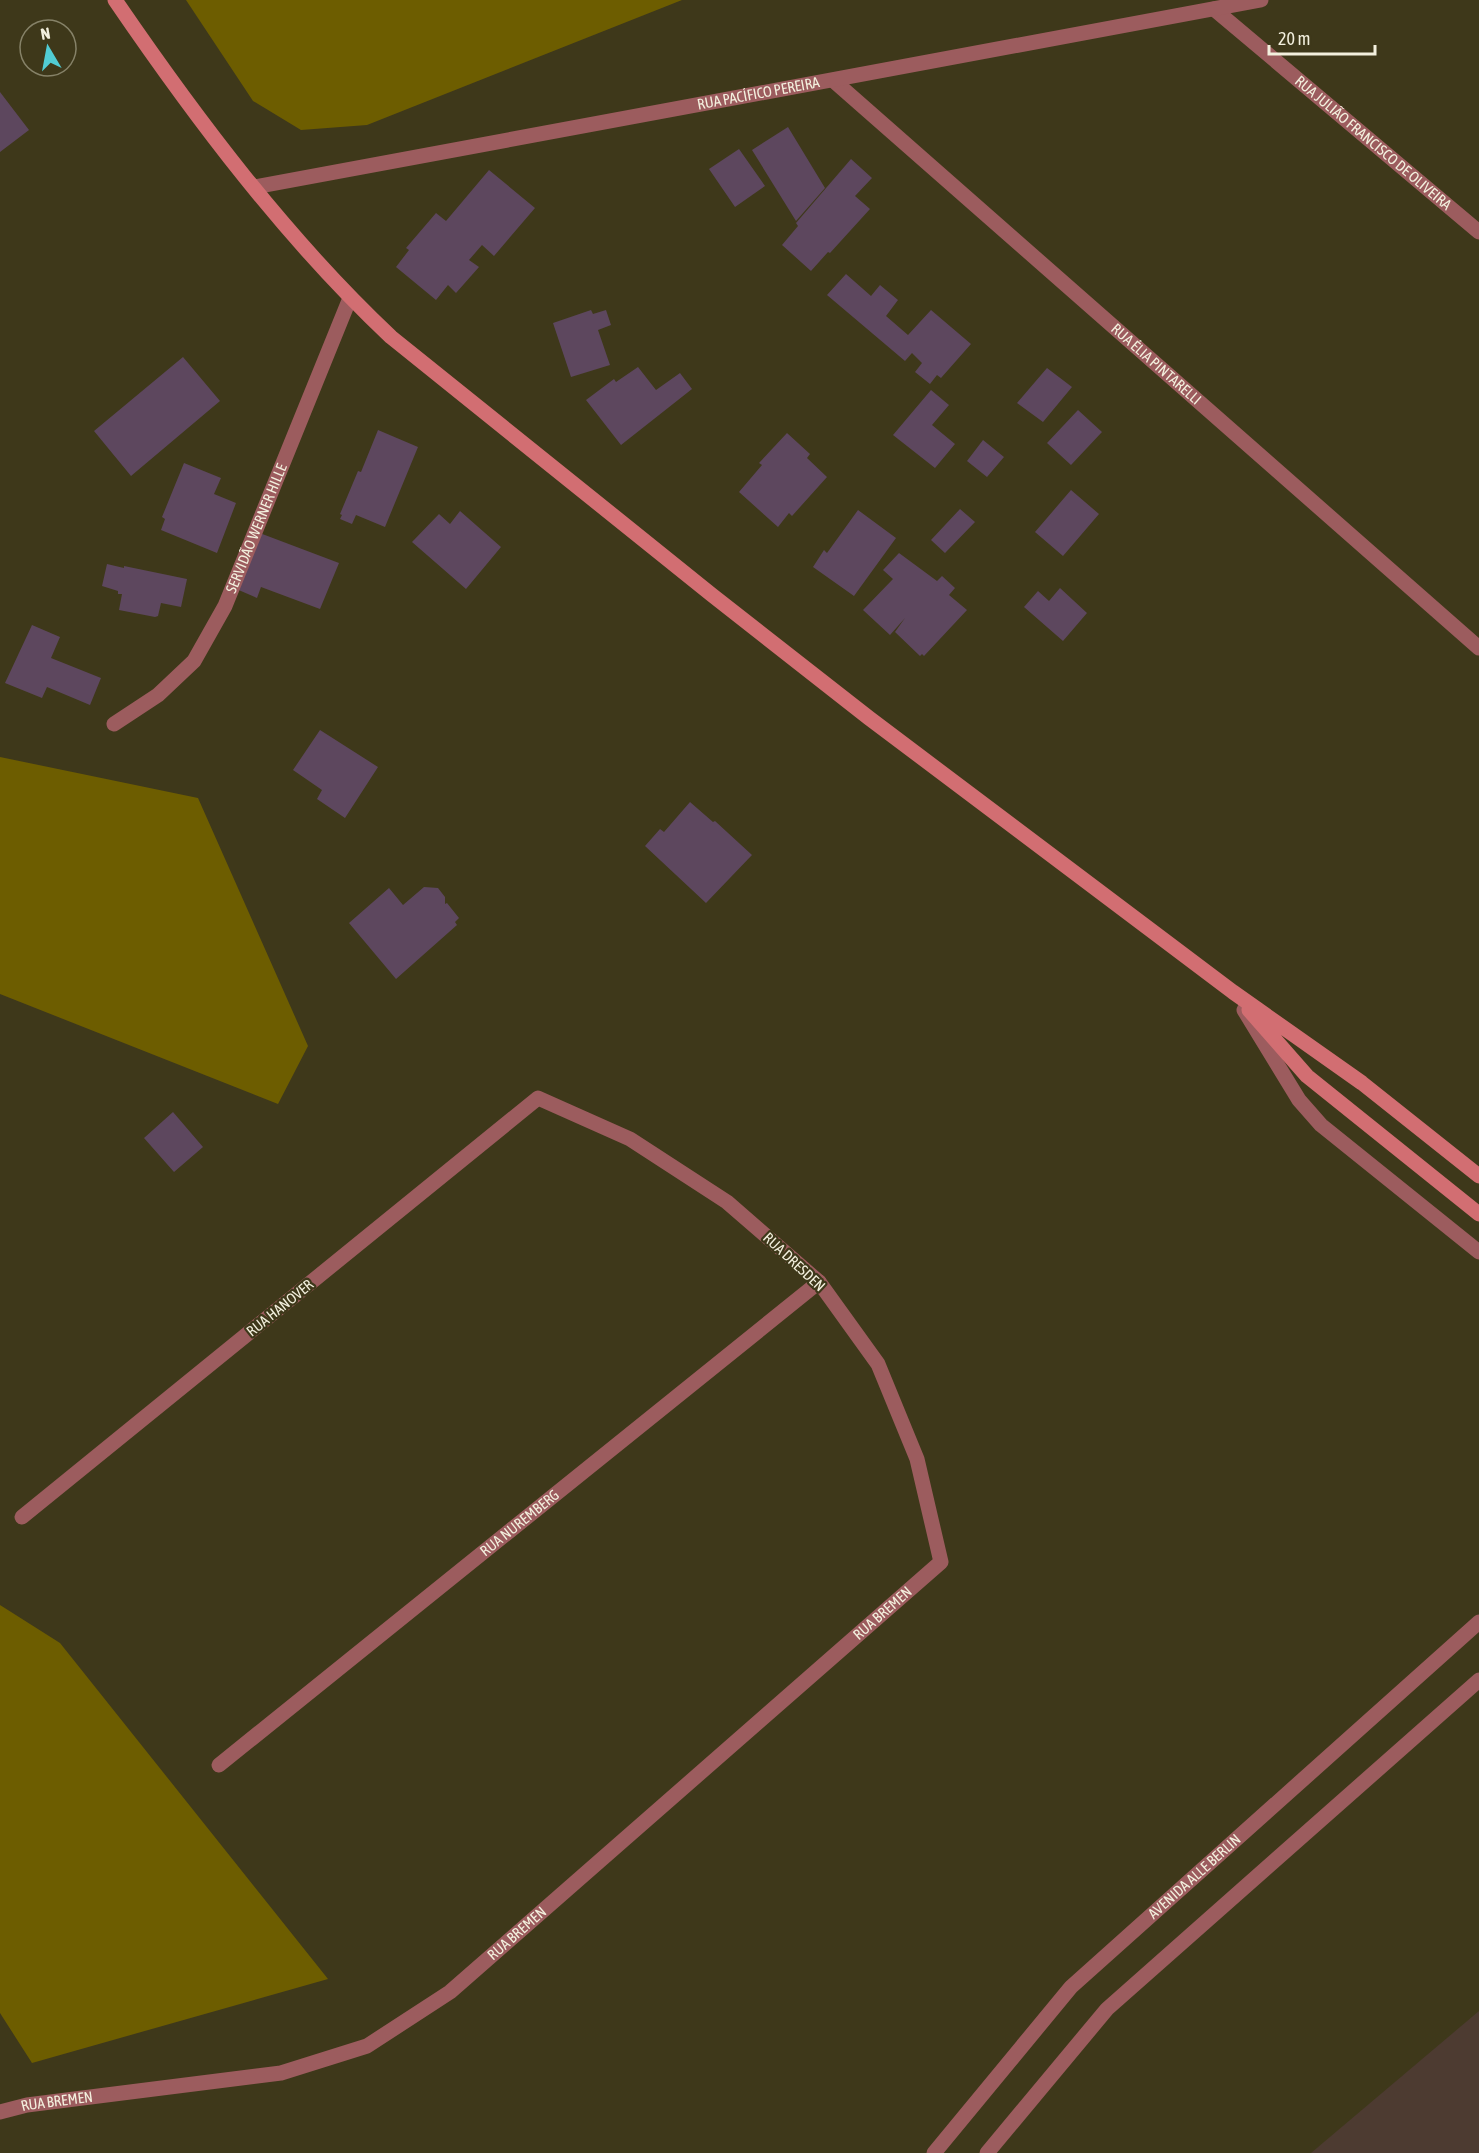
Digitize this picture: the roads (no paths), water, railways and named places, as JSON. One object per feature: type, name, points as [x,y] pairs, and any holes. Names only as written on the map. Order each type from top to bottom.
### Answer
[{"type":"main road","points":[[116,0],[156,59],[255,187],[309,253],[391,338],[869,718],[1233,992],[1362,1083],[1479,1176]]},
{"type":"main road","points":[[1233,992],[1307,1076],[1479,1214]]},
{"type":"street","name":"RUA PACÍFICO PEREIRA","points":[[255,187],[1261,0]]},
{"type":"street","name":"RUA JULIÃO FRANCISCO DE OLIVEIRA","points":[[1214,9],[1479,232]]},
{"type":"street","name":"RUA ÉLIA PINTARELLI","points":[[834,81],[1479,648]]},
{"type":"street","name":"SERVIDÃO WERNER HILLE","points":[[114,724],[158,695],[194,661],[225,606],[350,298]]},
{"type":"street","points":[[1233,992],[1299,1100],[1322,1125],[1479,1252]]},
{"type":"street","name":"RUA DRESDEN","points":[[538,1098],[630,1139],[718,1196],[819,1282],[878,1364],[917,1459],[941,1562]]},
{"type":"street","name":"RUA HANOVER","points":[[22,1517],[538,1098]]},
{"type":"street","name":"RUA NUREMBERG","points":[[219,1765],[819,1282]]},
{"type":"street","name":"RUA BREMEN","points":[[0,2112],[27,2105],[281,2073],[367,2046],[450,1992],[941,1562]]},
{"type":"street","name":"AVENIDA ALLE BERLIN","points":[[934,2153],[1071,1987],[1479,1622]]},
{"type":"street","points":[[987,2153],[1107,2009],[1479,1680]]}]
